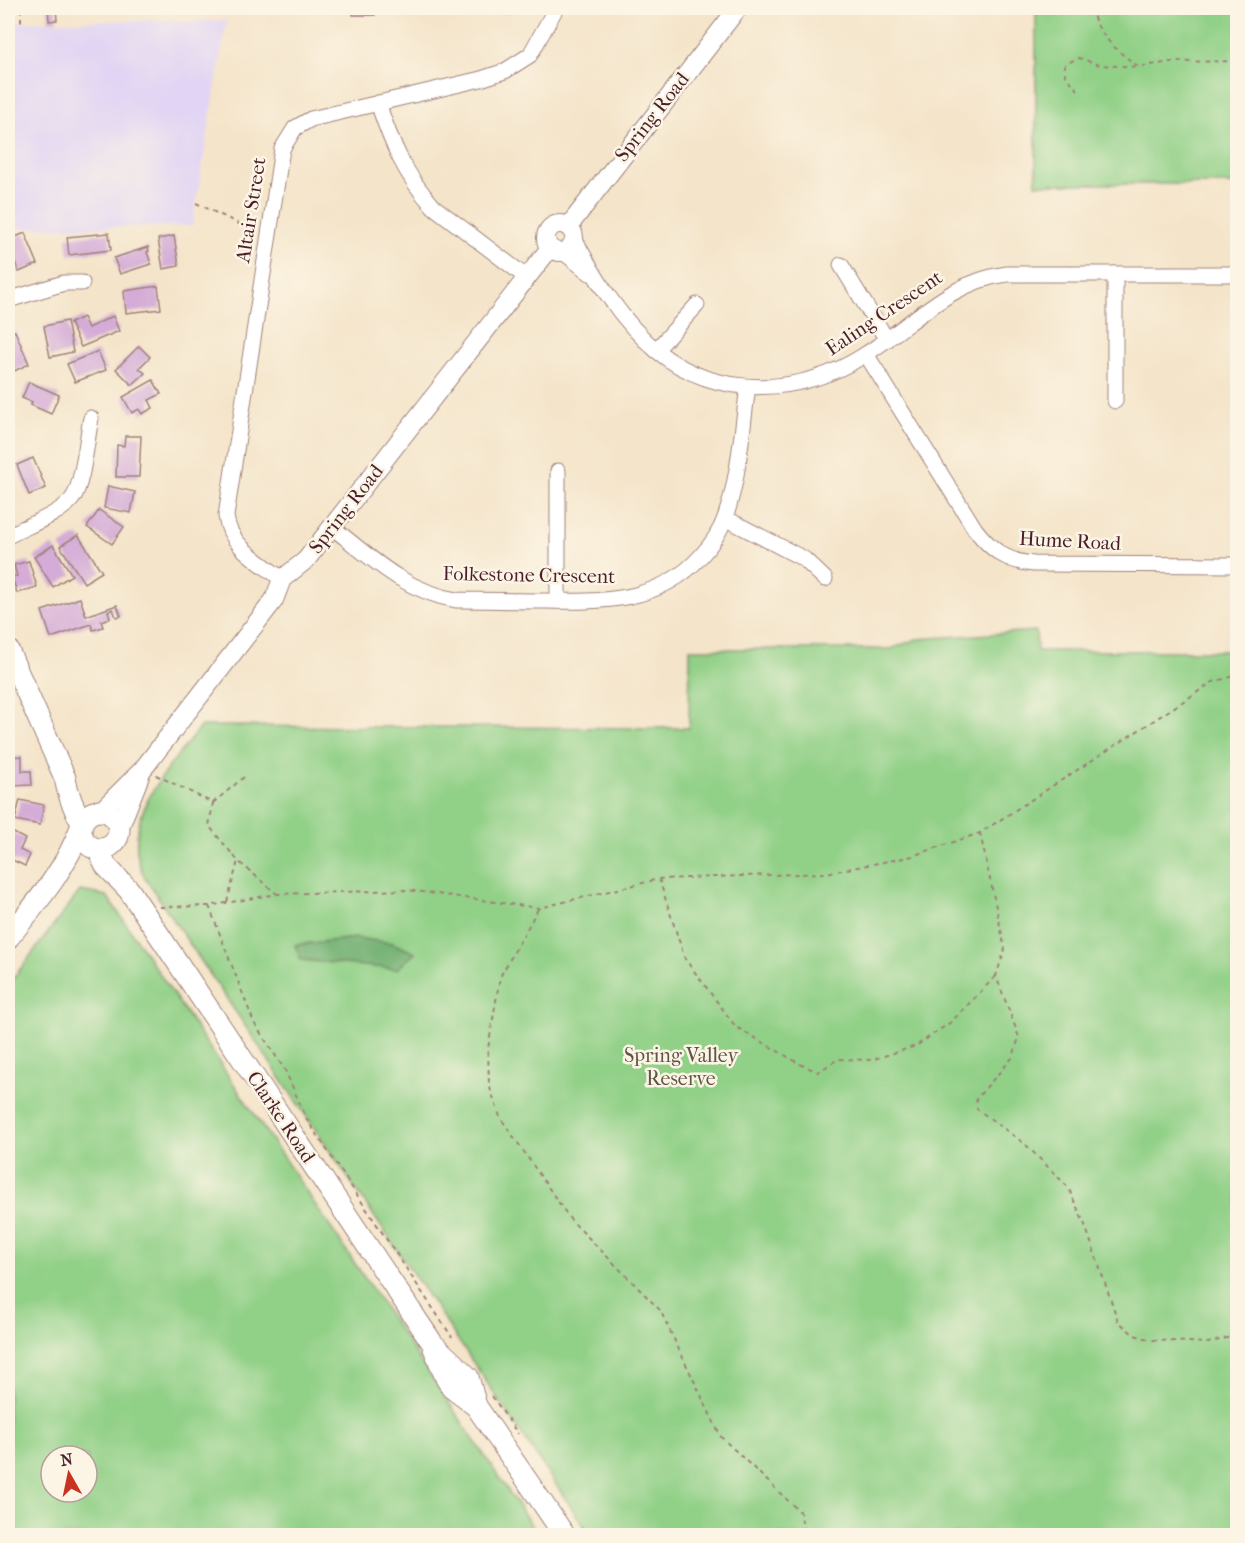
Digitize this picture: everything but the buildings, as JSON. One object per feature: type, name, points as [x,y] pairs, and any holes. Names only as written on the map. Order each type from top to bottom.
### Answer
[{"type":"main road","points":[[8,650],[12,671],[65,778],[68,796],[91,818],[114,817],[119,832],[117,839],[109,847],[96,849],[84,840],[91,818]]},
{"type":"main road","name":"Spring Road","points":[[8,938],[50,885],[91,818]]},
{"type":"main road","name":"Clarke Road","points":[[119,832],[134,898]]},
{"type":"main road","name":"Spring Road","points":[[50,885],[96,849]]},
{"type":"main road","name":"Clarke Road","points":[[96,849],[106,866],[134,898],[468,1377],[476,1406],[572,1531]]},
{"type":"street","name":"Altair Street","points":[[282,579],[237,543],[229,531],[226,516],[280,158],[290,134],[302,123],[311,119],[481,79],[516,66],[530,55],[556,8]]},
{"type":"street","name":"Spring Road","points":[[91,818],[143,769],[274,600],[282,579],[306,560],[526,277],[564,241],[738,8]]},
{"type":"street","points":[[378,103],[399,160],[424,196],[434,207],[526,277]]},
{"type":"street","name":"Ealing Crescent","points":[[564,241],[640,335],[656,350],[684,368],[702,376],[748,387],[782,386],[831,374],[887,340],[956,290],[984,278],[1007,274],[1238,274]]},
{"type":"street","points":[[841,265],[887,340]]},
{"type":"street","points":[[1115,274],[1115,401]]},
{"type":"street","points":[[8,300],[64,283],[82,283]]},
{"type":"street","points":[[656,350],[697,305]]},
{"type":"street","name":"Hume Road","points":[[866,354],[975,529],[989,547],[999,554],[1011,560],[1034,564],[1238,565]]},
{"type":"street","name":"Folkestone Crescent","points":[[332,527],[404,582],[428,594],[457,600],[598,600],[631,597],[651,592],[683,574],[714,540],[725,518],[737,463],[748,387]]},
{"type":"street","points":[[8,536],[61,509],[74,497],[80,480],[91,418]]},
{"type":"street","points":[[558,471],[558,601]]},
{"type":"street","points":[[725,518],[804,559],[825,579]]},
{"type":"street","name":"Spring Road","points":[[119,832],[143,769]]},
{"type":"path","points":[[21,8],[21,22]]},
{"type":"path","points":[[1091,8],[1094,22],[1116,51],[1138,68]]},
{"type":"path","points":[[1077,90],[1065,75],[1065,64],[1078,58],[1100,65],[1138,68],[1170,62],[1238,61]]},
{"type":"path","points":[[196,203],[268,237]]},
{"type":"path","points":[[134,898],[209,906],[277,894],[408,890],[539,908],[659,879],[826,873],[909,857],[980,833],[1213,682],[1238,675]]},
{"type":"path","points":[[143,769],[213,803]]},
{"type":"path","points":[[244,777],[213,803],[209,826],[238,861],[277,894]]},
{"type":"path","points":[[659,879],[685,959],[736,1026],[800,1064],[818,1072],[838,1059],[871,1060],[916,1047],[951,1022],[996,976],[1005,949],[980,833]]},
{"type":"path","points":[[227,902],[238,861]]},
{"type":"path","points":[[209,906],[254,1023],[285,1070],[307,1120],[443,1341]]},
{"type":"path","points":[[539,908],[500,977],[488,1049],[489,1085],[501,1117],[570,1219],[660,1310],[721,1437],[800,1512],[805,1536]]},
{"type":"path","points":[[996,976],[1019,1037],[1013,1057],[976,1099],[977,1109],[1025,1144],[1068,1187],[1085,1226],[1118,1321],[1134,1335],[1152,1340],[1208,1343],[1238,1335]]},
{"type":"path","points":[[486,1387],[520,1437]]},
{"type":"path","points":[[572,1531],[586,1536]]},
{"type":"shaded area","points":[[176,20],[189,22],[227,20],[192,226],[8,228],[8,22]]},
{"type":"green space","points":[[1036,8],[1237,8],[1237,184],[1036,184]]},
{"type":"green space","name":"Spring Valley Reserve","points":[[1036,631],[1037,651],[1237,651],[1237,1535],[590,1535],[145,878],[138,857],[137,836],[141,816],[150,796],[174,760],[201,726],[689,728],[690,649],[891,649],[917,639]]},
{"type":"green space","points":[[80,891],[107,896],[538,1535],[8,1535],[8,985]]},
{"type":"green space","points":[[356,938],[392,943],[415,953],[397,969],[301,960],[295,945]]}]
